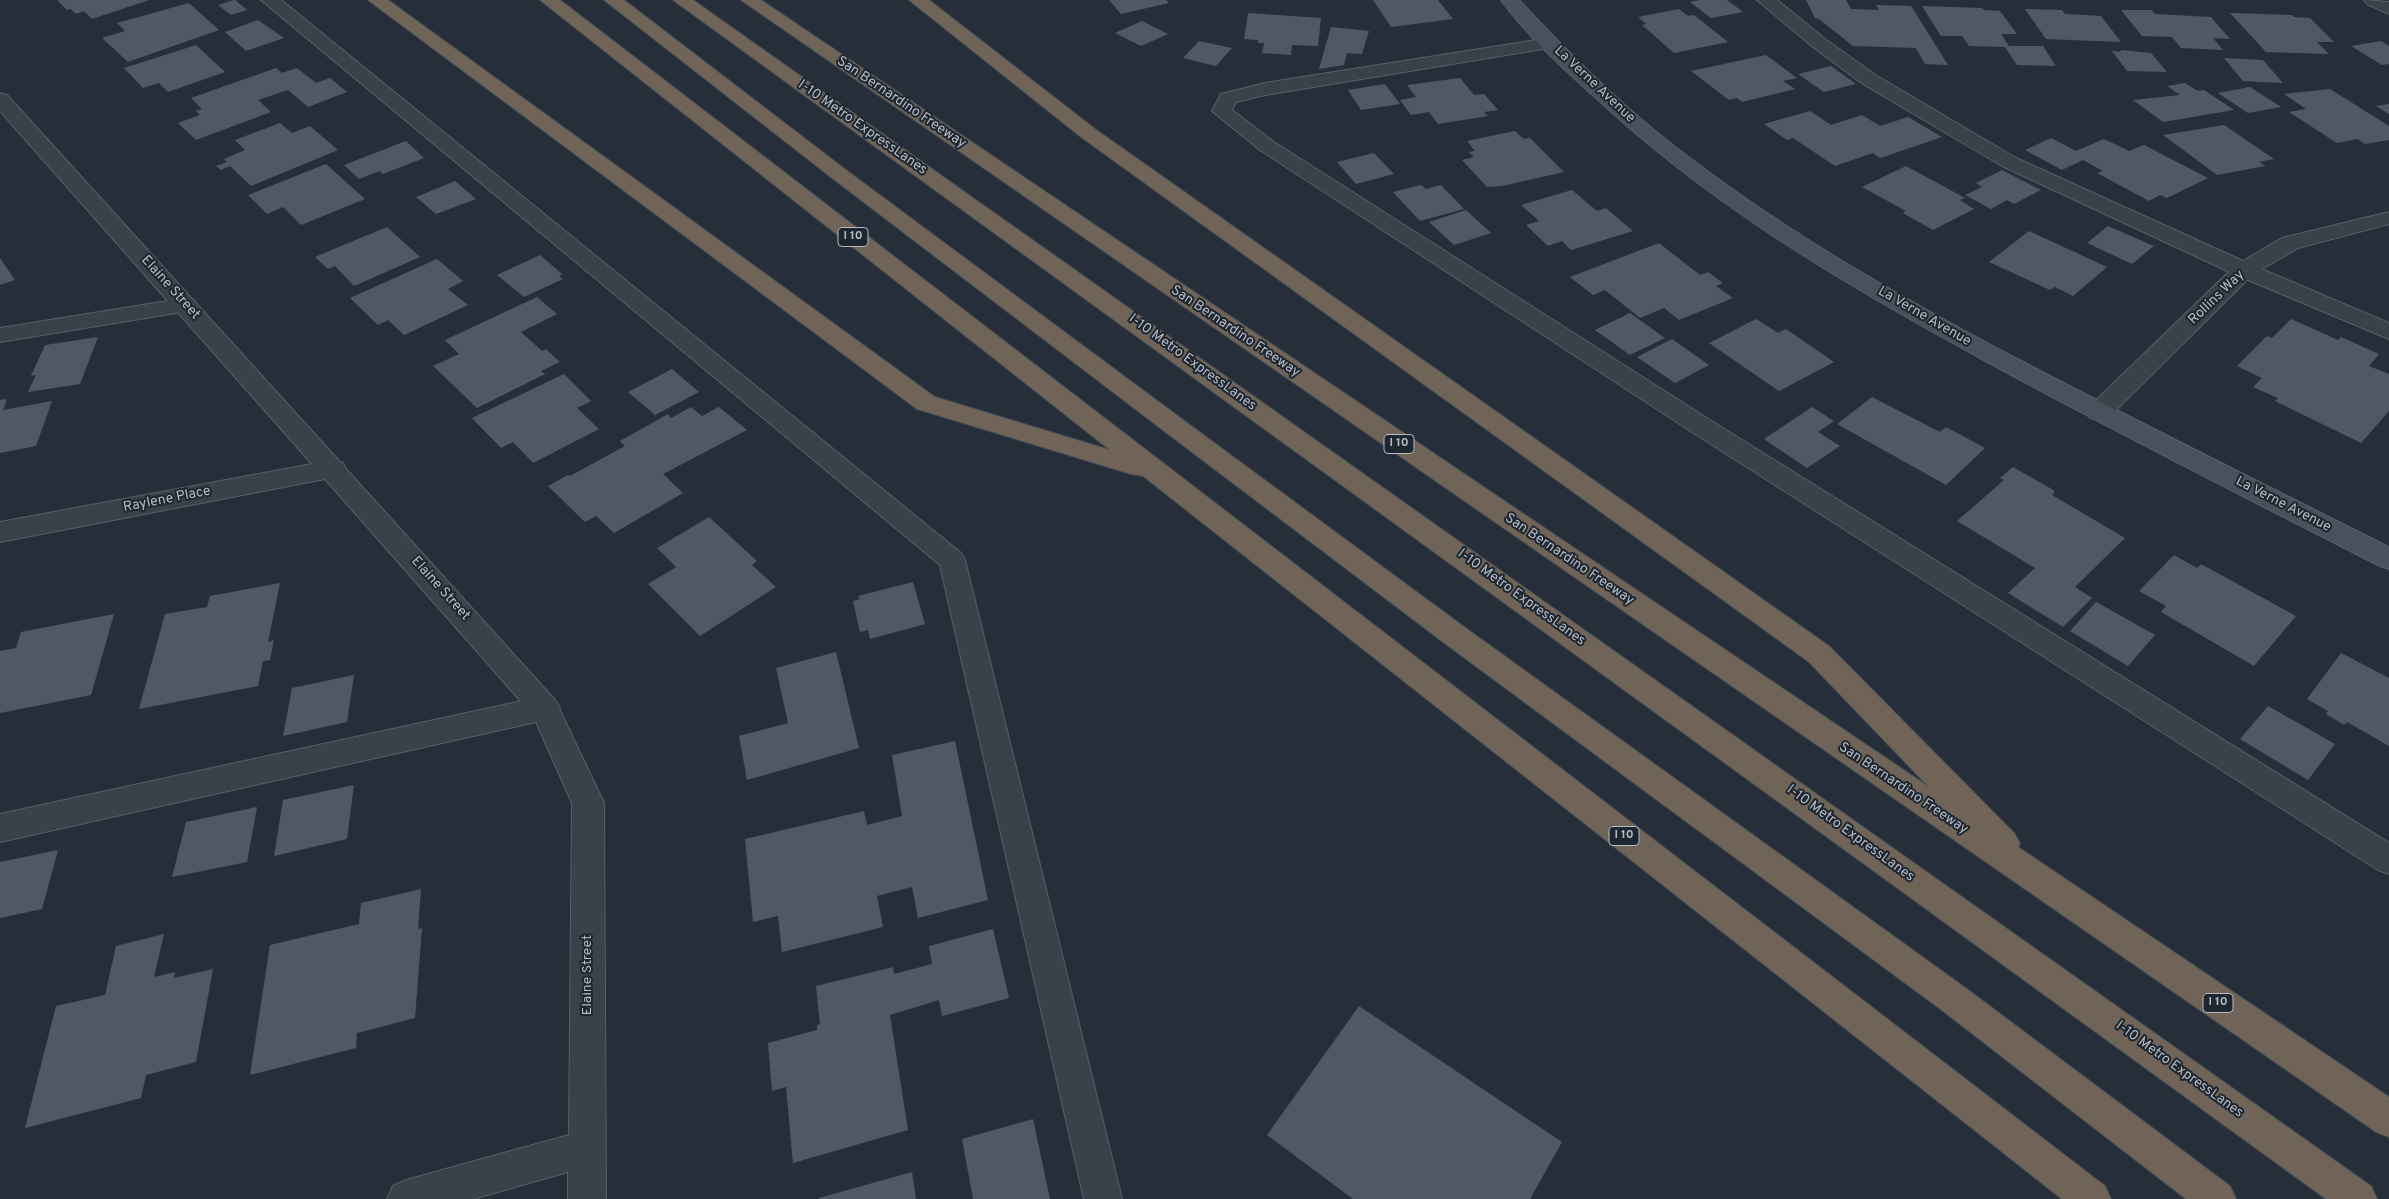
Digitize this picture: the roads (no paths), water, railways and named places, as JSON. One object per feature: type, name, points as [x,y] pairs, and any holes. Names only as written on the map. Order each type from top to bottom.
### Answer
[{"type":"highway","points":[[376,0],[926,403],[1156,473]]},
{"type":"highway","name":"I 10","points":[[549,0],[2092,1199]]},
{"type":"highway","points":[[613,0],[847,180],[1181,431],[1458,637],[1955,1000],[2217,1199]]},
{"type":"highway","name":"I-10 Metro ExpressLanes","points":[[682,0],[2358,1199]]},
{"type":"highway","name":"San Bernardino Freeway","points":[[750,0],[2389,1119]]},
{"type":"highway","points":[[918,0],[1088,133],[1819,654],[2048,888]]},
{"type":"main road","name":"La Verne Avenue","points":[[1510,0],[1569,64],[1647,134],[1727,195],[1822,258],[1949,332],[2098,412],[2389,559]]},
{"type":"street","points":[[270,0],[952,560],[1103,1199]]},
{"type":"street","points":[[1766,0],[1819,43],[1870,80],[2009,162],[2244,270],[2389,332]]},
{"type":"street","points":[[2373,0],[2389,9]]},
{"type":"street","points":[[1549,43],[1265,89],[1228,98],[1222,111],[1266,146],[1701,426],[2389,860]]},
{"type":"street","name":"Elaine Street","points":[[0,100],[334,469],[545,708],[588,803],[587,1199]]},
{"type":"street","name":"Rollins Way","points":[[2098,412],[2244,270],[2290,243],[2389,218]]},
{"type":"street","points":[[0,335],[186,305]]},
{"type":"street","name":"Raylene Place","points":[[0,532],[334,469]]},
{"type":"street","points":[[0,828],[545,708]]},
{"type":"street","points":[[406,1199],[588,1148]]}]
